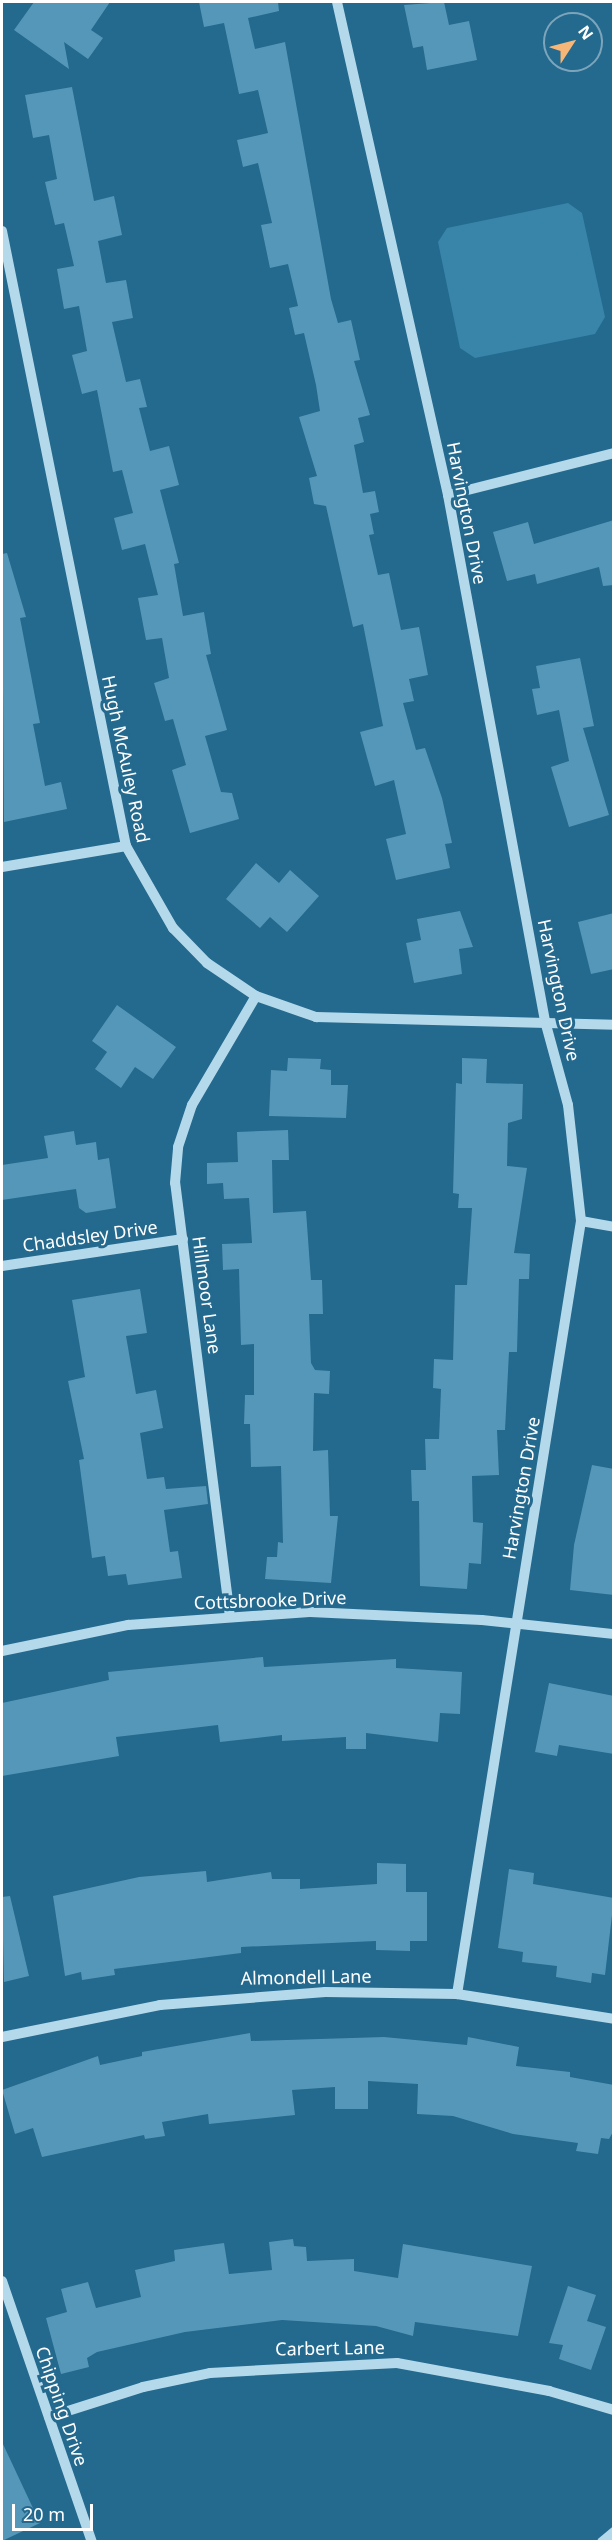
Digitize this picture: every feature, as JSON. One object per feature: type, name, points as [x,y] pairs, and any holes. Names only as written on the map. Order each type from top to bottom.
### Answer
[{"type":"street","name":"Harvington Drive","points":[[337,2],[448,495],[545,1021],[568,1105],[581,1221],[514,1625],[457,1994]]},
{"type":"street","name":"Hugh McAuley Road","points":[[2,231],[126,846],[172,928],[207,963],[256,996],[316,1017],[432,1024],[545,1021],[614,1025]]},
{"type":"street","points":[[448,495],[614,453]]},
{"type":"street","points":[[2,867],[126,846]]},
{"type":"street","name":"Hillmoor Lane","points":[[230,1617],[175,1183],[178,1148],[216,1058],[256,996]]},
{"type":"street","points":[[581,1221],[614,1227]]},
{"type":"street","name":"Chaddsley Drive","points":[[2,1266],[183,1239]]},
{"type":"street","name":"Cottsbrooke Drive","points":[[2,1651],[128,1625],[310,1612],[614,1634]]},
{"type":"street","name":"Almondell Lane","points":[[2,2037],[51,2023],[238,1994],[457,1994],[614,2019]]},
{"type":"street","name":"Chipping Drive","points":[[2,2281],[92,2541]]},
{"type":"street","name":"Carbert Lane","points":[[49,2417],[143,2387],[210,2373],[397,2363],[549,2391],[614,2410]]},
{"type":"street","points":[[602,2541],[614,2532]]},
{"type":"shaded area","points":[[568,203],[582,213],[605,317],[595,334],[475,358],[460,348],[438,242],[447,228]]},
{"type":"building","points":[[34,2],[110,2],[91,30],[103,38],[88,59],[64,42],[69,69],[14,30]]},
{"type":"building","points":[[199,2],[278,2],[279,11],[248,18],[255,49],[285,42],[331,299],[338,323],[351,320],[360,360],[354,361],[370,415],[358,418],[364,442],[354,445],[363,493],[375,491],[379,512],[370,514],[374,534],[369,535],[378,575],[389,573],[401,630],[419,627],[428,675],[409,679],[414,701],[403,703],[416,750],[425,748],[442,798],[452,843],[445,844],[450,868],[396,880],[386,839],[406,834],[394,780],[375,786],[360,732],[383,726],[363,624],[353,627],[326,506],[314,504],[309,478],[317,476],[299,417],[320,411],[316,385],[304,333],[295,335],[289,308],[298,306],[288,264],[270,268],[261,225],[272,223],[258,163],[243,167],[237,140],[268,133],[258,90],[239,94],[224,23],[204,27]]},
{"type":"building","points":[[444,2],[449,25],[469,21],[477,60],[427,70],[423,46],[413,48],[404,5]]},
{"type":"building","points":[[72,87],[94,201],[114,196],[122,235],[98,241],[106,283],[126,280],[133,318],[112,322],[126,382],[140,379],[147,407],[139,408],[150,451],[169,446],[179,485],[160,490],[179,563],[174,564],[183,616],[204,612],[211,654],[206,655],[227,730],[205,736],[221,792],[232,793],[239,819],[190,833],[172,770],[186,765],[173,719],[165,721],[154,683],[169,678],[162,638],[146,640],[138,598],[158,595],[145,544],[122,550],[114,518],[133,513],[122,470],[113,472],[97,390],[82,394],[72,355],[87,351],[79,306],[64,309],[57,269],[74,266],[64,223],[55,225],[45,182],[57,179],[49,135],[33,138],[25,95]]},
{"type":"building","points":[[614,520],[614,585],[603,586],[599,567],[537,584],[535,574],[507,581],[493,532],[528,522],[534,544]]},
{"type":"building","points":[[7,553],[26,617],[20,618],[40,723],[33,724],[45,786],[61,782],[67,809],[4,822],[2,554]]},
{"type":"building","points":[[580,658],[594,726],[583,728],[609,815],[569,827],[551,767],[569,761],[559,710],[537,715],[532,689],[540,688],[536,666]]},
{"type":"building","points":[[256,863],[279,883],[290,870],[319,896],[287,932],[270,917],[260,928],[226,899]]},
{"type":"building","points":[[460,911],[473,947],[459,949],[462,974],[414,983],[406,943],[421,940],[417,919]]},
{"type":"building","points":[[614,913],[614,969],[591,974],[578,922]]},
{"type":"building","points":[[117,1005],[176,1047],[153,1079],[135,1067],[121,1088],[95,1069],[107,1052],[92,1041]]},
{"type":"building","points":[[288,1058],[321,1059],[320,1069],[331,1070],[331,1085],[348,1085],[346,1118],[269,1116],[271,1070],[287,1071]]},
{"type":"building","points":[[462,1058],[487,1059],[486,1083],[523,1084],[522,1119],[508,1123],[507,1166],[527,1168],[514,1253],[530,1254],[529,1279],[519,1279],[517,1352],[509,1352],[505,1430],[497,1430],[499,1475],[472,1476],[473,1522],[483,1523],[481,1564],[469,1563],[467,1589],[420,1586],[419,1501],[412,1501],[411,1470],[426,1470],[425,1439],[439,1439],[441,1389],[433,1388],[434,1359],[453,1360],[455,1285],[467,1285],[472,1208],[458,1208],[459,1194],[453,1193],[456,1083],[462,1084]]},
{"type":"building","points":[[288,1130],[289,1160],[272,1160],[273,1213],[306,1211],[311,1280],[322,1280],[323,1314],[309,1314],[311,1363],[315,1370],[330,1371],[329,1394],[314,1393],[313,1451],[328,1450],[330,1516],[338,1516],[331,1583],[265,1579],[267,1557],[277,1557],[278,1542],[283,1543],[281,1466],[251,1467],[250,1424],[244,1424],[245,1395],[254,1395],[254,1344],[241,1345],[239,1269],[223,1270],[222,1244],[252,1243],[249,1198],[224,1199],[223,1183],[207,1184],[207,1163],[238,1162],[237,1132]]},
{"type":"building","points":[[74,1131],[76,1145],[96,1142],[98,1160],[109,1158],[116,1208],[86,1213],[79,1208],[76,1189],[2,1200],[2,1165],[48,1158],[44,1136]]},
{"type":"building","points":[[140,1289],[147,1333],[126,1336],[136,1394],[156,1390],[163,1428],[140,1433],[147,1479],[164,1477],[166,1489],[206,1486],[208,1504],[164,1510],[170,1552],[178,1551],[182,1578],[128,1585],[126,1574],[108,1576],[105,1556],[92,1558],[79,1460],[84,1459],[68,1381],[85,1377],[72,1300]]},
{"type":"building","points":[[592,1465],[614,1469],[614,1595],[570,1590],[574,1545]]},
{"type":"building","points":[[263,1657],[264,1667],[396,1659],[396,1668],[462,1672],[460,1714],[440,1713],[438,1742],[366,1733],[366,1749],[346,1749],[346,1737],[282,1741],[282,1735],[220,1742],[218,1725],[116,1737],[119,1756],[2,1776],[2,1703],[109,1680],[108,1672]]},
{"type":"building","points":[[549,1683],[614,1696],[614,1754],[559,1745],[557,1756],[535,1752]]},
{"type":"building","points":[[377,1863],[406,1864],[406,1892],[427,1892],[427,1941],[410,1941],[410,1951],[376,1950],[376,1941],[241,1947],[241,1953],[114,1969],[115,1975],[82,1980],[81,1972],[65,1976],[53,1896],[139,1877],[206,1871],[207,1882],[271,1872],[272,1879],[300,1879],[300,1889],[377,1884]]},
{"type":"building","points":[[509,1869],[534,1873],[533,1884],[614,1898],[605,1975],[592,1973],[591,1983],[556,1977],[557,1966],[522,1962],[523,1952],[498,1948]]},
{"type":"building","points":[[10,1896],[29,1976],[4,1982],[2,1897]]},
{"type":"building","points":[[250,2033],[251,2041],[384,2037],[467,2045],[468,2037],[519,2047],[516,2066],[570,2072],[570,2077],[614,2085],[614,2130],[609,2139],[601,2138],[598,2154],[576,2151],[578,2143],[513,2134],[453,2116],[417,2114],[418,2084],[368,2081],[368,2109],[335,2109],[335,2087],[292,2090],[295,2115],[209,2124],[208,2114],[162,2122],[165,2136],[145,2139],[144,2135],[42,2157],[33,2128],[15,2134],[2,2090],[98,2056],[100,2065],[142,2056],[142,2052]]},
{"type":"building","points":[[293,2239],[294,2246],[306,2247],[307,2261],[354,2259],[354,2271],[398,2278],[403,2244],[532,2266],[518,2336],[415,2322],[413,2336],[376,2326],[282,2320],[185,2332],[97,2352],[87,2358],[89,2367],[61,2374],[46,2318],[67,2312],[61,2289],[88,2282],[96,2308],[141,2297],[135,2270],[175,2261],[174,2250],[224,2243],[229,2274],[272,2270],[269,2242]]},
{"type":"building","points":[[568,2286],[596,2295],[587,2321],[606,2327],[591,2370],[559,2359],[563,2345],[549,2343]]},
{"type":"building","points":[[2,2442],[40,2523],[2,2541]]}]
